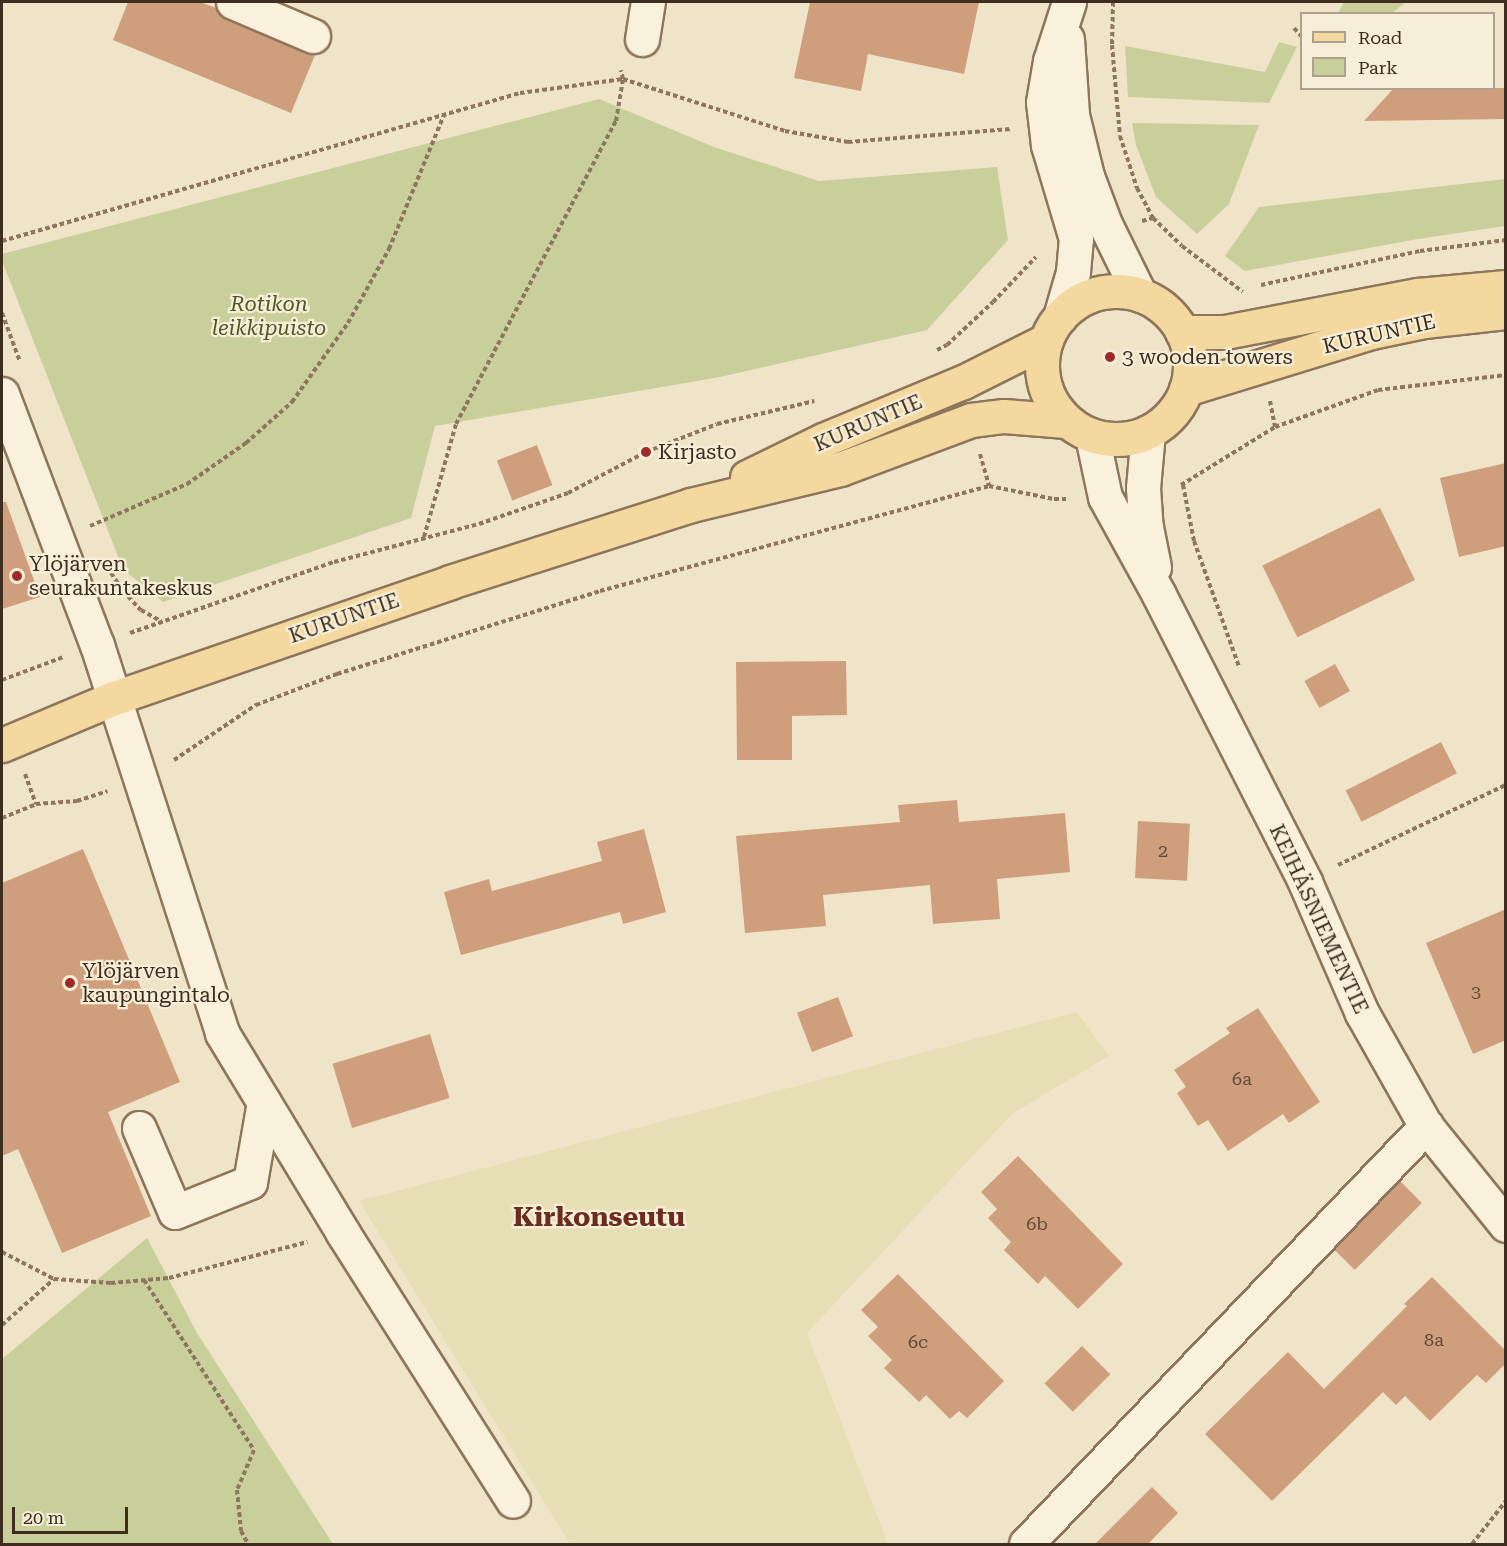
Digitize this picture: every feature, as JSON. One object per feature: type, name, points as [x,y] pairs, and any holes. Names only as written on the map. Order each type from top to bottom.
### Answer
[{"type":"main road","name":"KURUNTIE","points":[[1182,332],[1225,332],[1418,295],[1506,287]]},
{"type":"main road","points":[[1118,291],[1140,295],[1157,303],[1172,316],[1182,332],[1189,351],[1190,370],[1186,389],[1177,407],[1165,421],[1148,432],[1130,438],[1111,440],[1079,428],[1053,405],[1044,385],[1041,363],[1052,329],[1077,302],[1096,293],[1118,291]]},
{"type":"main road","name":"KURUNTIE","points":[[1186,389],[1371,332],[1424,321],[1506,312]]},
{"type":"main road","name":"KURUNTIE","points":[[692,505],[823,440],[922,400],[1052,329]]},
{"type":"main road","name":"KURUNTIE","points":[[2,746],[114,698],[450,582],[692,505],[840,469],[971,420],[1024,416],[1079,428]]},
{"type":"street","points":[[233,2],[313,36]]},
{"type":"street","points":[[642,39],[648,2]]},
{"type":"street","points":[[1052,329],[1073,272],[1076,239],[1048,145],[1043,102],[1050,61],[1067,7]]},
{"type":"street","points":[[1067,7],[1072,115],[1087,176],[1105,224],[1140,295]]},
{"type":"street","points":[[2,394],[97,645],[222,1033],[343,1233],[513,1501]]},
{"type":"street","name":"KEIHÄSNIEMENTIE","points":[[1079,428],[1104,497],[1159,596],[1305,882],[1362,1013],[1426,1126],[1506,1225]]},
{"type":"street","name":"KEIHÄSNIEMENTIE","points":[[1148,432],[1143,488],[1146,527],[1159,596]]},
{"type":"street","points":[[139,1128],[175,1212],[250,1182],[264,1102]]},
{"type":"street","points":[[1026,1545],[1426,1126]]},
{"type":"path","points":[[1113,2],[1112,45],[1120,136],[1137,188],[1153,218],[1182,246],[1243,289]]},
{"type":"path","points":[[1294,28],[1300,35]]},
{"type":"path","points":[[424,537],[456,424],[616,121],[623,80]]},
{"type":"path","points":[[2,241],[519,93],[623,80],[785,130],[848,142],[1011,129]]},
{"type":"path","points":[[85,528],[187,483],[246,443],[292,402],[348,323],[389,249],[444,114]]},
{"type":"path","points":[[936,351],[947,345],[1038,256],[1076,239]]},
{"type":"path","points":[[1254,286],[1420,251],[1506,240]]},
{"type":"path","points":[[1143,488],[1183,485],[1275,427],[1378,390],[1506,375]]},
{"type":"path","points":[[2,680],[333,562],[479,524],[568,492],[646,452],[717,424],[824,399]]},
{"type":"path","points":[[2,818],[36,804],[77,801],[139,781],[256,705],[337,674],[600,591],[989,486],[1054,499],[1104,497]]},
{"type":"path","points":[[1329,869],[1506,785]]},
{"type":"path","points":[[2,1252],[54,1279],[111,1283],[170,1278],[343,1233]]},
{"type":"path","points":[[2,1325],[54,1279]]},
{"type":"path","points":[[144,1280],[254,1450],[237,1490],[241,1531],[248,1545]]},
{"type":"path","points":[[1472,1545],[1506,1501]]},
{"type":"shaded area","points":[[1077,1012],[1109,1056],[1013,1113],[807,1333],[888,1544],[570,1544],[359,1201]]},
{"type":"green space","points":[[1344,2],[1406,2],[1393,12],[1339,12]]},
{"type":"green space","points":[[1279,42],[1297,47],[1269,103],[1128,97],[1125,46],[1265,72]]},
{"type":"green space","name":"Rotikon leikkipuisto","points":[[599,99],[714,147],[819,181],[997,167],[1008,240],[927,330],[720,377],[435,426],[411,518],[163,602],[123,569],[2,261],[2,254]]},
{"type":"green space","points":[[1132,123],[1259,125],[1229,204],[1197,234],[1156,197],[1136,145]]},
{"type":"green space","points":[[1505,179],[1505,226],[1418,239],[1245,271],[1225,256],[1259,207]]},
{"type":"green space","points":[[147,1238],[197,1333],[333,1544],[2,1544],[2,1359]]},
{"type":"building","points":[[128,2],[200,2],[216,8],[226,19],[315,55],[291,113],[113,40]]},
{"type":"building","points":[[810,2],[979,2],[964,74],[868,54],[861,91],[794,78]]},
{"type":"building","points":[[1495,88],[1506,88],[1506,119],[1364,121],[1392,90],[1495,90]]},
{"type":"building","points":[[537,445],[552,485],[512,501],[497,460]]},
{"type":"building","points":[[1506,463],[1506,546],[1459,557],[1440,478]]},
{"type":"building","name":"Ylöjärven seurakuntakeskus","points":[[2,502],[6,502],[40,597],[2,609]]},
{"type":"building","points":[[1380,508],[1415,580],[1297,637],[1262,565]]},
{"type":"building","points":[[846,661],[847,715],[792,716],[792,760],[737,760],[736,662]]},
{"type":"building","points":[[1335,664],[1350,691],[1319,708],[1304,681]]},
{"type":"building","points":[[1441,742],[1457,773],[1362,822],[1346,791]]},
{"type":"building","points":[[957,800],[959,822],[1065,813],[1070,872],[997,879],[1000,919],[933,924],[930,885],[823,895],[826,926],[745,933],[736,836],[900,822],[898,805]]},
{"type":"building","points":[[1138,821],[1190,824],[1187,881],[1135,878]]},
{"type":"building","points":[[644,829],[666,912],[623,924],[620,912],[461,955],[444,892],[489,879],[492,891],[602,861],[597,842]]},
{"type":"building","name":"Ylöjärven kaupungintalo","points":[[83,849],[180,1082],[108,1112],[151,1216],[62,1253],[18,1149],[2,1156],[2,883]]},
{"type":"building","points":[[1506,909],[1506,1040],[1473,1054],[1426,943]]},
{"type":"building","points":[[838,997],[853,1036],[812,1052],[797,1013]]},
{"type":"building","points":[[1258,1008],[1320,1102],[1289,1123],[1283,1114],[1228,1151],[1208,1120],[1198,1126],[1177,1093],[1186,1087],[1174,1070],[1230,1033],[1226,1028]]},
{"type":"building","points":[[430,1034],[450,1098],[352,1128],[332,1064]]},
{"type":"building","points":[[1018,1156],[1123,1264],[1078,1309],[1045,1276],[1038,1284],[1004,1250],[1011,1242],[988,1218],[997,1209],[981,1192]]},
{"type":"building","points":[[1400,1181],[1422,1203],[1355,1270],[1333,1248]]},
{"type":"building","points":[[898,1274],[1004,1381],[967,1418],[959,1411],[950,1419],[926,1395],[919,1402],[884,1368],[892,1360],[868,1336],[878,1327],[861,1310]]},
{"type":"building","points":[[1432,1277],[1506,1351],[1506,1363],[1486,1383],[1477,1375],[1430,1421],[1405,1396],[1396,1405],[1383,1392],[1272,1501],[1205,1434],[1288,1352],[1324,1389],[1407,1306],[1404,1304]]},
{"type":"building","points":[[1082,1346],[1110,1374],[1073,1412],[1045,1383]]},
{"type":"building","points":[[1152,1487],[1178,1513],[1147,1545],[1094,1545]]},
{"type":"place","name":"3 wooden towers","points":[[1110,357]]},
{"type":"place","name":"Kirjasto","points":[[646,452]]},
{"type":"place","name":"Ylöjärven seurakuntakeskus","points":[[17,576]]},
{"type":"place","name":"Ylöjärven kaupungintalo","points":[[70,983]]},
{"type":"district","name":"Kirkonseutu","points":[[599,1218]]}]
